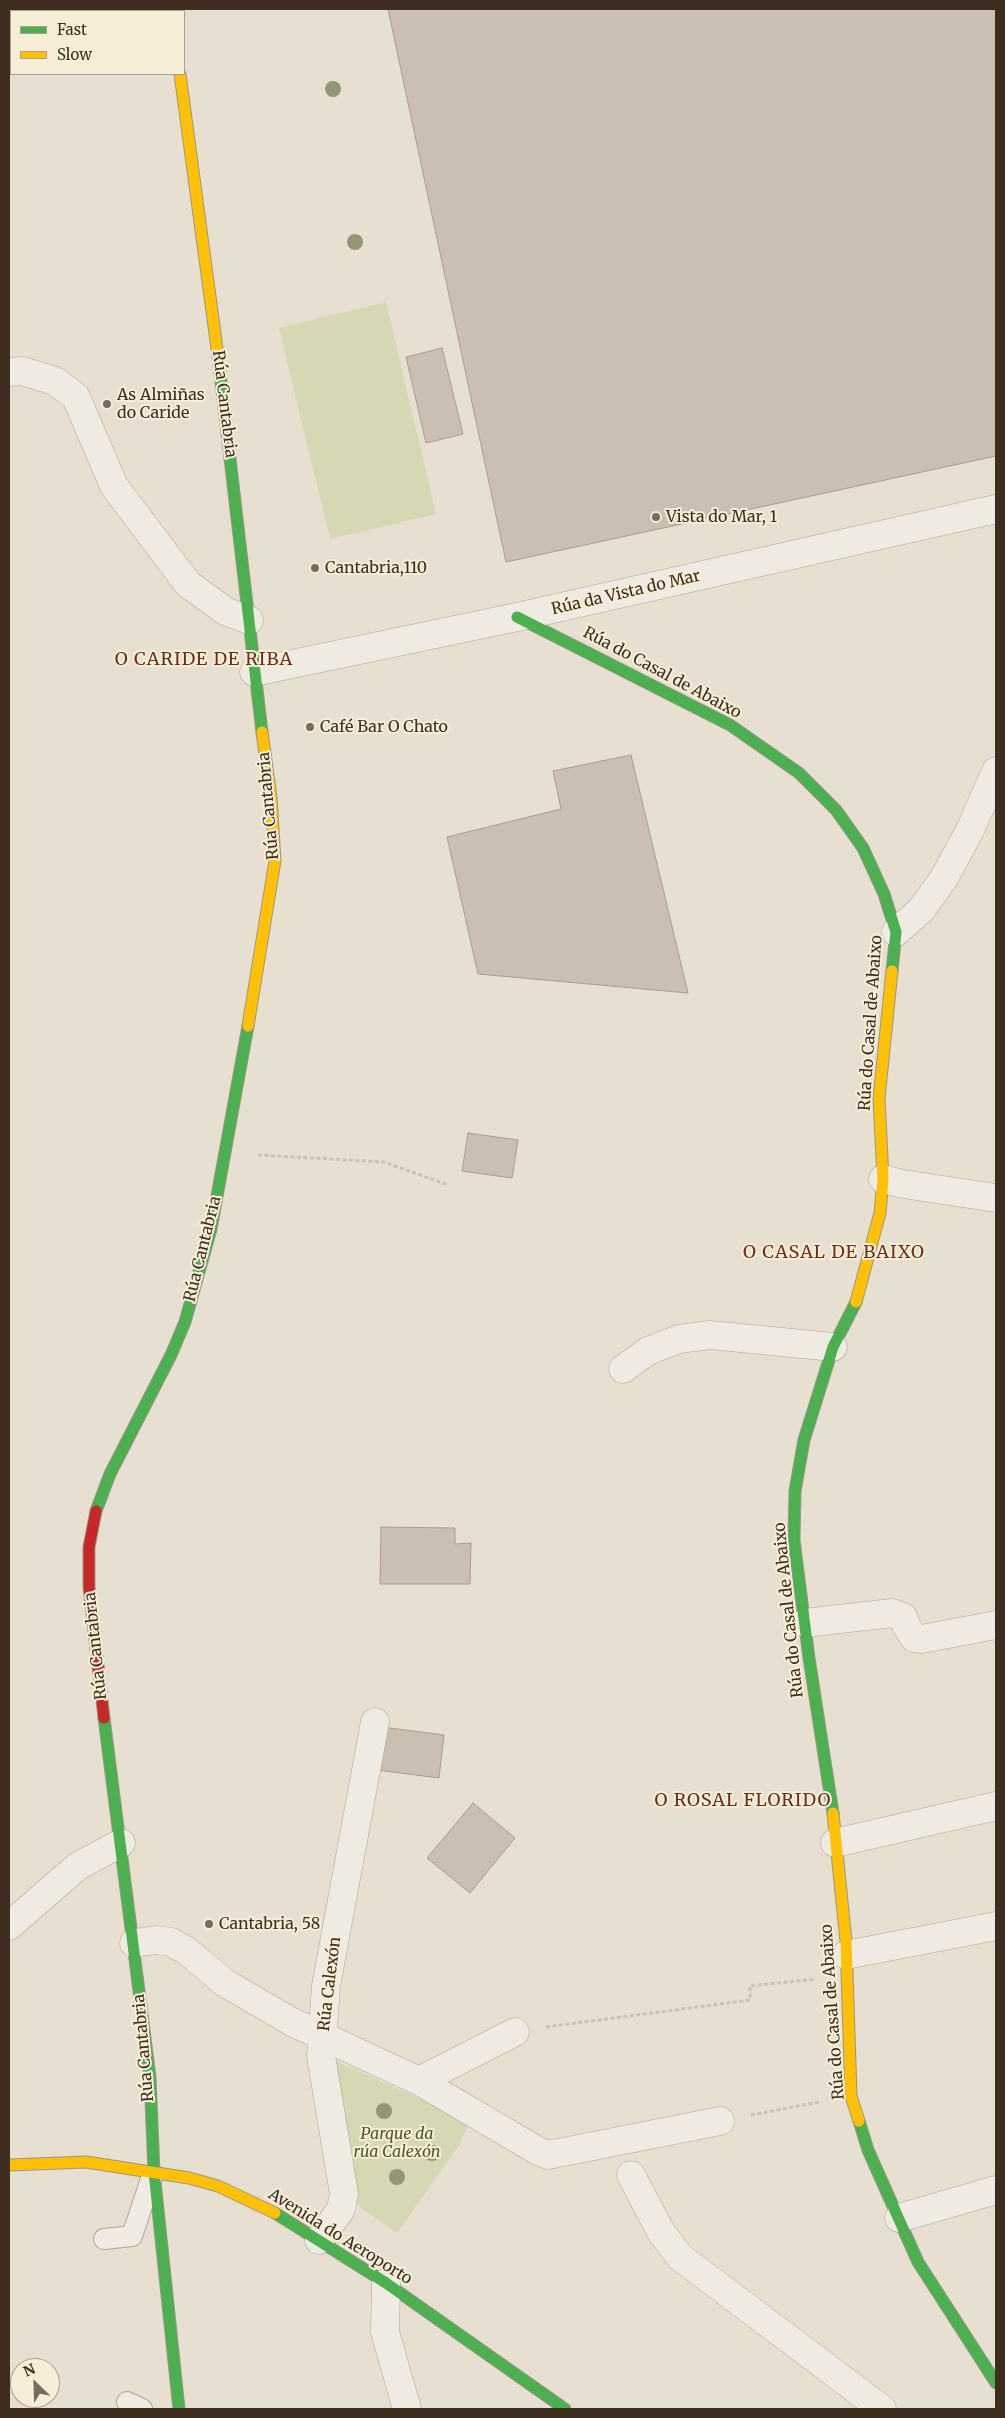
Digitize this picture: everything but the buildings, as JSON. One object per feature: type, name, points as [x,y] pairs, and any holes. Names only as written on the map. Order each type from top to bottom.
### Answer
[{"type":"street","name":"Rúa Cantabria","points":[[179,2409],[154,2172],[150,2077],[93,1633],[89,1586],[89,1547],[95,1514],[110,1474],[149,1400],[185,1322],[211,1229],[263,945],[275,861],[271,797],[254,672],[250,620],[226,416],[180,75]]},
{"type":"street","points":[[9,372],[22,371],[55,381],[76,397],[114,486],[188,584],[225,611],[250,620]]},
{"type":"street","name":"Rúa da Vista do Mar","points":[[254,672],[517,617],[996,509]]},
{"type":"street","name":"Rúa do Casal de Abaixo","points":[[517,617],[629,672],[730,725],[799,773],[836,810],[863,848],[884,894],[896,932],[879,1098],[883,1179],[880,1213],[856,1299],[833,1347],[804,1440],[795,1491],[794,1540],[804,1623],[832,1804],[846,1965],[851,2096],[868,2150],[918,2262],[996,2383]]},
{"type":"street","points":[[896,932],[921,910],[944,878],[970,830],[996,771]]},
{"type":"street","points":[[883,1179],[903,1184],[996,1198]]},
{"type":"street","points":[[623,1369],[648,1351],[680,1339],[710,1335],[833,1347]]},
{"type":"street","points":[[804,1623],[892,1613],[903,1617],[914,1638],[922,1639],[996,1625]]},
{"type":"street","name":"Rúa Calexón","points":[[319,2240],[341,2209],[344,2194],[321,2056],[326,1986],[375,1722]]},
{"type":"street","points":[[835,1843],[996,1806]]},
{"type":"street","points":[[9,1926],[78,1866],[121,1843]]},
{"type":"street","points":[[846,1965],[996,1926]]},
{"type":"street","points":[[134,1943],[156,1940],[171,1942],[187,1951],[225,1983],[322,2038],[419,2081],[538,2151],[548,2154],[720,2120]]},
{"type":"street","points":[[419,2081],[515,2032]]},
{"type":"street","name":"Avenida do Aeroporto","points":[[9,2165],[86,2162],[189,2178],[218,2186],[285,2218],[386,2283],[565,2409]]},
{"type":"street","points":[[631,2175],[661,2232],[680,2257],[882,2409]]},
{"type":"street","points":[[899,2218],[996,2190]]},
{"type":"street","points":[[386,2283],[385,2332],[407,2409]]},
{"type":"lane","points":[[104,2239],[132,2236],[154,2172]]},
{"type":"path","points":[[252,1154],[384,1162],[448,1185]]},
{"type":"path","points":[[515,2032],[750,2000],[750,1986],[846,1965]]},
{"type":"path","points":[[720,2120],[851,2096]]},
{"type":"green space","points":[[386,302],[436,514],[330,539],[279,328]]},
{"type":"green space","name":"Parque da rúa Calexón","points":[[336,2061],[470,2121],[458,2147],[397,2233],[354,2203]]},
{"type":"traffic: fast","points":[[218,356],[262,732]]},
{"type":"traffic: fast","points":[[517,617],[730,725],[799,773],[836,810],[863,848],[884,894],[896,932],[892,971]]},
{"type":"traffic: fast","points":[[96,1511],[110,1474],[171,1355],[185,1322],[211,1229],[248,1026]]},
{"type":"traffic: fast","points":[[833,1813],[809,1658],[794,1540],[795,1491],[804,1440],[833,1347],[856,1302]]},
{"type":"traffic: fast","points":[[104,1718],[150,2077],[154,2172],[179,2409]]},
{"type":"traffic: fast","points":[[859,2121],[868,2150],[918,2262],[996,2383]]},
{"type":"traffic: fast","points":[[275,2213],[386,2283],[565,2409]]},
{"type":"traffic: slow","points":[[180,75],[218,356]]},
{"type":"traffic: slow","points":[[248,1026],[275,861],[271,797],[262,732]]},
{"type":"traffic: slow","points":[[856,1302],[880,1213],[883,1179],[879,1098],[892,971]]},
{"type":"traffic: slow","points":[[833,1813],[846,1941],[851,2096],[859,2121]]},
{"type":"traffic: slow","points":[[9,2165],[86,2162],[189,2178],[218,2186],[275,2213]]},
{"type":"traffic: jam","points":[[96,1511],[89,1547],[89,1587],[104,1718]]},
{"type":"place","name":"As Almiñas do Caride","points":[[107,404]]},
{"type":"place","name":"Vista do Mar, 1","points":[[656,517]]},
{"type":"place","name":"Cantabria,110","points":[[315,568]]},
{"type":"place","name":"Café Bar O Chato","points":[[310,727]]},
{"type":"place","name":"Cantabria, 58","points":[[209,1924]]},
{"type":"district","name":"O CARIDE DE RIBA","points":[[204,660]]},
{"type":"district","name":"O CASAL DE BAIXO","points":[[834,1253]]},
{"type":"district","name":"O ROSAL FLORIDO","points":[[743,1801]]}]
